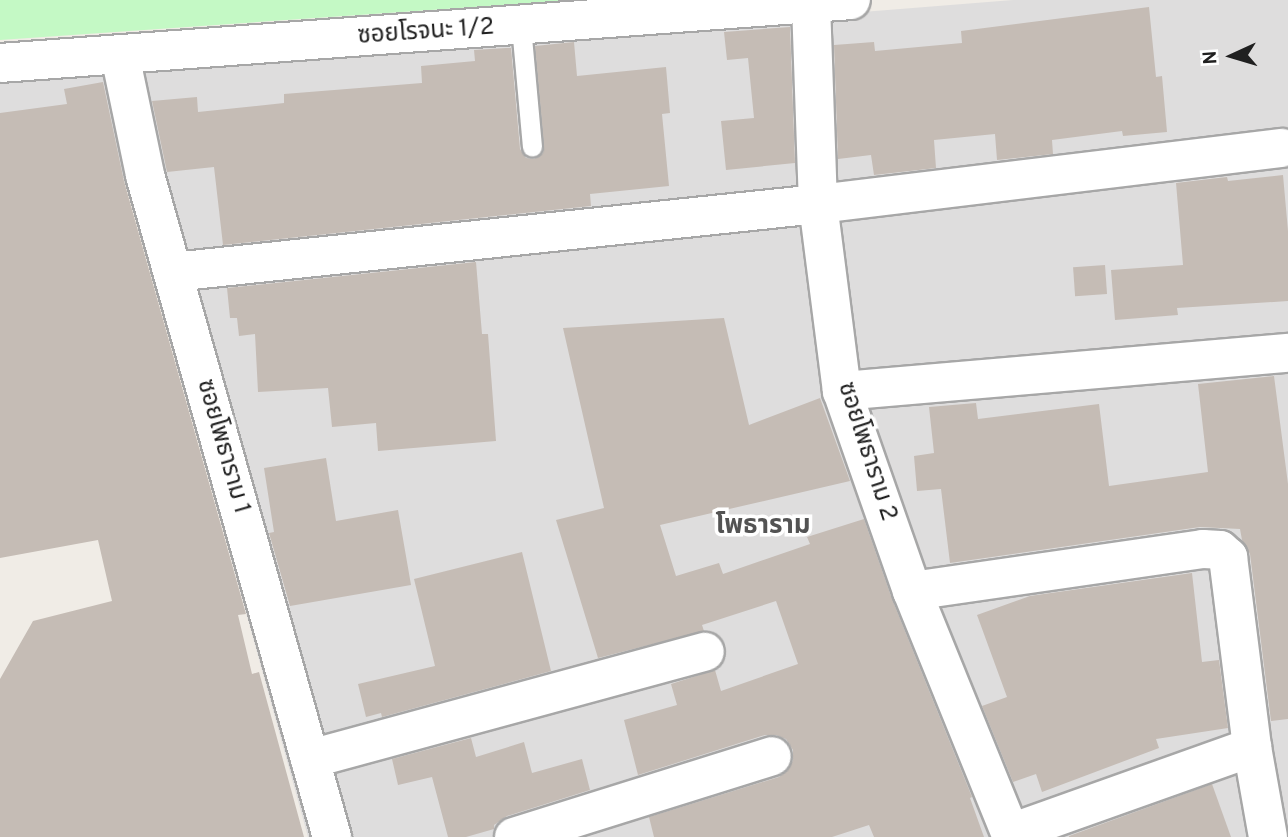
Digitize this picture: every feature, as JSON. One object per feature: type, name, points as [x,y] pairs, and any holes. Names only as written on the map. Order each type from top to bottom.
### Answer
[{"type":"street","name":"ซอยโรจนะ 1/2","points":[[0,63],[851,0]]},
{"type":"street","name":"ซอยโพธาราม 2","points":[[811,4],[818,204],[842,391],[912,591],[1011,835]]},
{"type":"street","name":"ซอยโพธาราม 1","points":[[120,55],[145,176],[332,837]]},
{"type":"street","points":[[173,272],[818,204],[1282,148]]},
{"type":"street","points":[[842,391],[1288,353]]},
{"type":"street","points":[[912,591],[1203,549],[1220,550],[1228,557],[1252,747],[1268,837]]},
{"type":"street","points":[[310,759],[705,652]]},
{"type":"street","points":[[1011,835],[1252,747]]},
{"type":"street","points":[[514,837],[772,756]]},
{"type":"lane","points":[[522,26],[532,147]]},
{"type":"shaded area","points":[[1013,0],[1288,0],[1288,837],[308,837],[126,178],[0,189],[0,81]]},
{"type":"green space","points":[[0,0],[576,0],[0,40]]},
{"type":"building","points":[[1149,7],[1156,77],[1162,76],[1167,132],[1123,136],[1122,131],[1052,140],[1053,154],[997,160],[995,134],[934,140],[936,168],[874,175],[871,155],[838,159],[834,45],[874,42],[875,51],[962,43],[961,31]]},
{"type":"building","points":[[790,27],[795,163],[726,170],[721,121],[754,118],[748,58],[727,60],[724,32]]},
{"type":"building","points":[[574,42],[577,76],[666,67],[670,113],[662,114],[669,186],[590,194],[591,206],[223,245],[214,167],[167,172],[152,101],[197,97],[198,112],[284,103],[284,94],[422,83],[421,66],[475,61],[474,50],[506,48],[511,48],[520,149],[526,158],[534,159],[543,153],[544,146],[535,46]]},
{"type":"building","points":[[103,82],[124,181],[246,614],[238,615],[252,674],[259,672],[304,837],[0,837],[0,679],[33,621],[112,601],[98,540],[0,558],[0,113],[67,104],[64,89]]},
{"type":"building","points":[[1283,175],[1288,231],[1288,301],[1177,308],[1178,315],[1115,320],[1111,270],[1183,265],[1176,183],[1227,177],[1228,181]]},
{"type":"building","points":[[476,262],[482,334],[488,334],[496,441],[378,451],[376,423],[332,427],[328,388],[258,392],[255,334],[239,336],[237,318],[230,318],[227,288]]},
{"type":"building","points":[[1105,265],[1107,294],[1075,296],[1073,267]]},
{"type":"building","points":[[724,318],[749,425],[820,398],[850,481],[660,525],[676,576],[719,563],[723,574],[810,544],[807,537],[864,519],[892,599],[972,797],[970,798],[984,837],[874,837],[869,825],[832,837],[654,837],[649,817],[779,777],[788,770],[793,760],[793,750],[786,739],[765,735],[638,775],[624,720],[677,705],[671,684],[715,670],[721,691],[798,664],[776,601],[702,625],[704,631],[598,658],[556,520],[604,508],[563,328]]},
{"type":"building","points":[[1274,376],[1288,484],[1288,719],[1271,721],[1250,554],[1242,540],[1240,529],[1200,527],[950,563],[941,489],[917,491],[914,456],[934,453],[929,407],[976,403],[978,419],[1099,404],[1109,486],[1208,472],[1198,384]]},
{"type":"building","points":[[326,458],[336,521],[398,510],[411,585],[290,606],[269,533],[274,532],[264,468]]},
{"type":"building","points":[[522,552],[551,671],[382,717],[381,713],[366,717],[358,684],[435,666],[414,579]]},
{"type":"building","points":[[1192,573],[1202,662],[1219,660],[1228,728],[1156,739],[1159,748],[1042,792],[1036,774],[1013,782],[982,706],[1007,697],[977,615],[1030,596]]},
{"type":"building","points":[[471,738],[476,757],[524,742],[532,773],[582,759],[590,790],[507,816],[494,825],[494,829],[466,837],[448,837],[432,777],[398,785],[392,759]]},
{"type":"building","points":[[1212,784],[1231,837],[1069,837],[1069,836]]},
{"type":"district","name":"โพธาราม","points":[[763,527]]}]
